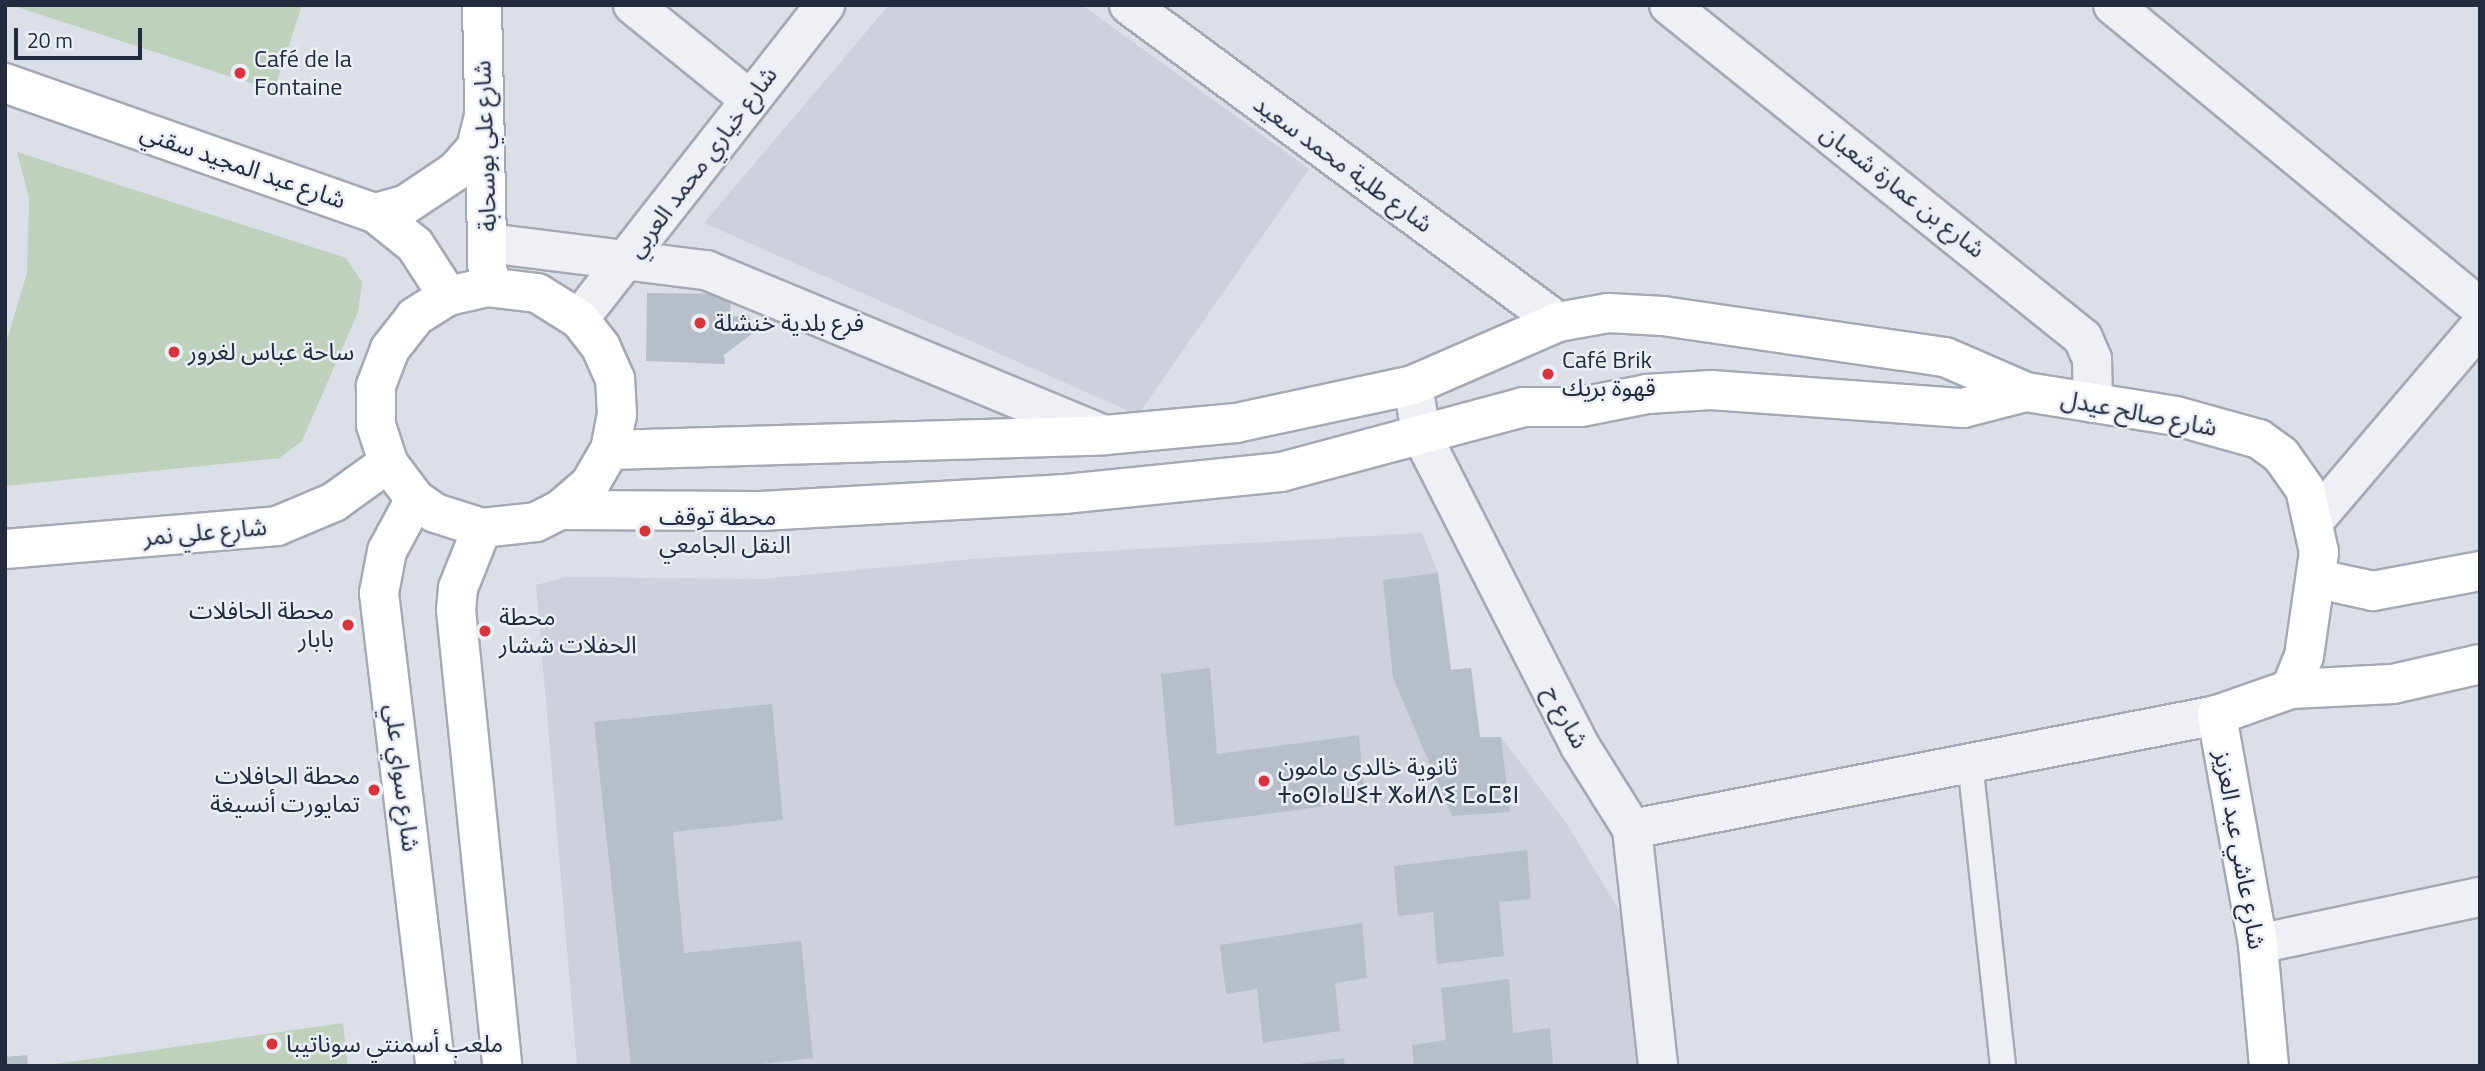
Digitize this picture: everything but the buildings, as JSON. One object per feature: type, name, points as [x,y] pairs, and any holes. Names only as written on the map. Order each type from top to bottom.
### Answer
[{"type":"main road","name":"شارع علي بوسحابة","points":[[482,5],[488,287]]},
{"type":"main road","name":"شارع عبد المجيد سقني","points":[[5,83],[375,213],[415,245],[448,296]]},
{"type":"main road","points":[[375,213],[405,205],[456,171],[476,148],[483,120]]},
{"type":"main road","points":[[488,287],[537,293],[579,319],[601,347],[615,379],[617,415],[610,450],[590,484],[560,510],[536,522],[482,528],[447,518],[415,499],[388,463],[376,425],[381,373],[390,349],[415,317],[448,296],[488,287]]},
{"type":"main road","points":[[610,450],[1105,435],[1236,423],[1413,385],[1558,322],[1608,313],[1663,316],[1932,355],[2026,392]]},
{"type":"main road","points":[[560,510],[761,511],[1065,494],[1280,472],[1523,407],[1581,407],[1647,394],[1711,390],[1964,408],[2026,392]]},
{"type":"main road","name":"شارع صالح عيدل","points":[[2026,392],[2176,416],[2259,439],[2290,467],[2314,521],[2318,579],[2291,689]]},
{"type":"main road","name":"شارع علي نمر","points":[[5,549],[277,526],[334,502],[388,463]]},
{"type":"main road","name":"شارع سواي علي","points":[[415,499],[387,551],[379,593],[435,1066]]},
{"type":"main road","points":[[482,528],[457,588],[456,610],[502,1066]]},
{"type":"main road","points":[[2318,579],[2373,591],[2480,571]]},
{"type":"main road","name":"شارع عاشي عبد العزيز","points":[[2269,1066],[2258,944],[2217,715],[2291,689],[2393,684],[2480,664]]},
{"type":"street","points":[[633,5],[749,99]]},
{"type":"street","name":"شارع خياري محمد العربي","points":[[579,319],[630,258],[749,99],[825,5]]},
{"type":"street","name":"شارع طلية محمد سعيد","points":[[1129,5],[1558,322]]},
{"type":"street","name":"شارع بن عمارة شعبان","points":[[1669,5],[2082,338],[2092,359],[2093,403]]},
{"type":"street","points":[[2113,5],[2480,307]]},
{"type":"street","points":[[488,243],[630,258],[706,270],[741,282],[1105,435]]},
{"type":"street","points":[[2314,521],[2480,326]]},
{"type":"street","name":"شارع ح","points":[[1413,385],[1421,434],[1580,746],[1632,829],[1658,1066]]},
{"type":"street","points":[[1632,829],[2217,715]]},
{"type":"street","points":[[2258,944],[2480,897]]},
{"type":"lane","points":[[1970,762],[2003,1066]]},
{"type":"shaded area","points":[[889,5],[1082,5],[1309,169],[1138,415],[704,223]]},
{"type":"shaded area","points":[[1422,533],[1438,573],[1451,670],[1471,668],[1480,737],[1501,737],[1567,824],[1622,915],[1640,1066],[577,1066],[536,585],[566,577],[762,579],[983,558]]},
{"type":"green space","points":[[11,5],[302,5],[274,91]]},
{"type":"green space","name":"ساحة عباس لغرور","points":[[17,152],[346,258],[362,282],[358,312],[302,441],[280,458],[5,486],[5,346],[27,273],[29,198]]},
{"type":"green space","name":"ملعب أسمنتي سوناتيبا","points":[[343,1023],[348,1066],[55,1066],[55,1064]]},
{"type":"place","name":"Café de la Fontaine","points":[[240,73]]},
{"type":"place","name":"فرع بلدية خنشلة","points":[[700,323]]},
{"type":"place","name":"ساحة عباس لغرور","points":[[174,352]]},
{"type":"place","name":"Café Brik قهوة بريك","points":[[1548,374]]},
{"type":"place","name":"محطة توقف النقل الجامعي","points":[[645,531]]},
{"type":"place","name":"محطة الحافلات بابار","points":[[348,625]]},
{"type":"place","name":"محطة الحفلات ششار","points":[[485,631]]},
{"type":"place","name":"ثانوية خالدي مامون ⵜⴰⵙⵏⴰⵡⵉⵜ ⵅⴰⵍⴷⵉ ⵎⴰⵎⵓⵏ","points":[[1264,781]]},
{"type":"place","name":"محطة الحافلات تمايورت أنسيغة","points":[[374,790]]},
{"type":"place","name":"ملعب أسمنتي سوناتيبا","points":[[272,1044]]}]
